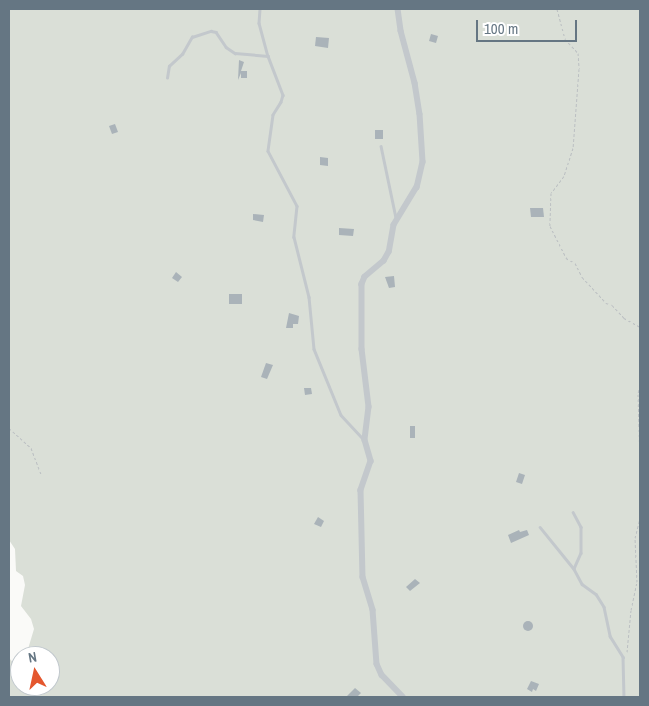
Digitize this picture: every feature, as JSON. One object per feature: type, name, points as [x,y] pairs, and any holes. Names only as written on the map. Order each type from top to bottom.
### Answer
[{"type":"street","points":[[398,9],[400,31],[415,83],[420,114],[423,159],[417,187],[397,219],[392,231],[389,252],[384,261],[365,277],[361,289],[362,349],[369,407],[365,440],[371,461],[361,490],[364,583],[373,610],[377,664],[382,675],[403,697]]},
{"type":"lane","points":[[260,9],[259,22],[268,56],[283,94],[272,119],[268,151],[296,206],[294,232],[309,297],[314,349],[341,415],[365,440]]},
{"type":"lane","points":[[167,78],[170,66],[182,54],[192,37],[211,31],[216,32],[226,47],[235,52],[268,56]]},
{"type":"lane","points":[[381,146],[387,170],[392,208],[397,219]]},
{"type":"lane","points":[[573,512],[581,527],[581,553],[574,569]]},
{"type":"lane","points":[[540,527],[574,569],[582,584],[596,594],[602,602],[610,636],[624,660],[624,697]]},
{"type":"path","points":[[557,9],[564,39],[578,53],[579,69],[572,148],[564,176],[551,193],[550,226],[566,258],[575,263],[582,277],[606,303],[612,305],[624,318],[640,327]]},
{"type":"path","points":[[640,385],[638,394],[640,460]]},
{"type":"path","points":[[9,428],[31,448],[41,474]]},
{"type":"path","points":[[624,660],[637,582],[635,538],[640,518]]},
{"type":"shaded area","points":[[9,9],[640,9],[640,697],[9,697],[9,658],[10,696],[60,696],[60,646],[29,646],[34,629],[31,619],[21,606],[25,585],[23,576],[16,571],[15,549],[9,540]]},
{"type":"building","points":[[431,34],[438,36],[436,43],[429,41]]},
{"type":"building","points":[[316,37],[329,38],[328,48],[315,46]]},
{"type":"building","points":[[239,60],[244,62],[241,71],[247,71],[247,78],[241,78],[241,73],[238,80]]},
{"type":"building","points":[[115,124],[118,132],[112,134],[109,126]]},
{"type":"building","points":[[375,130],[383,130],[383,139],[375,139]]},
{"type":"building","points":[[320,157],[328,158],[328,166],[320,165]]},
{"type":"building","points":[[530,208],[543,208],[544,217],[531,217]]},
{"type":"building","points":[[253,214],[264,215],[263,222],[253,220]]},
{"type":"building","points":[[339,228],[354,229],[353,236],[339,235]]},
{"type":"building","points":[[176,272],[182,277],[178,282],[172,278]]},
{"type":"building","points":[[394,276],[395,287],[389,288],[385,277]]},
{"type":"building","points":[[229,294],[242,294],[242,304],[229,304]]},
{"type":"building","points":[[289,313],[299,316],[298,324],[293,324],[293,328],[286,328]]},
{"type":"building","points":[[266,363],[273,365],[267,379],[261,377]]},
{"type":"building","points":[[304,388],[311,388],[312,394],[305,395]]},
{"type":"building","points":[[410,426],[415,426],[415,438],[410,438]]},
{"type":"building","points":[[519,473],[525,475],[522,484],[516,482]]},
{"type":"building","points":[[318,517],[324,521],[321,527],[314,524]]},
{"type":"building","points":[[519,530],[520,532],[527,530],[529,535],[511,543],[508,535]]},
{"type":"building","points":[[415,579],[420,583],[410,591],[406,587]]},
{"type":"building","points":[[526,621],[530,621],[533,626],[532,630],[526,631],[523,628],[523,624]]},
{"type":"building","points":[[531,681],[539,684],[536,691],[533,689],[532,692],[527,689]]},
{"type":"building","points":[[355,688],[361,693],[357,697],[346,697]]}]
